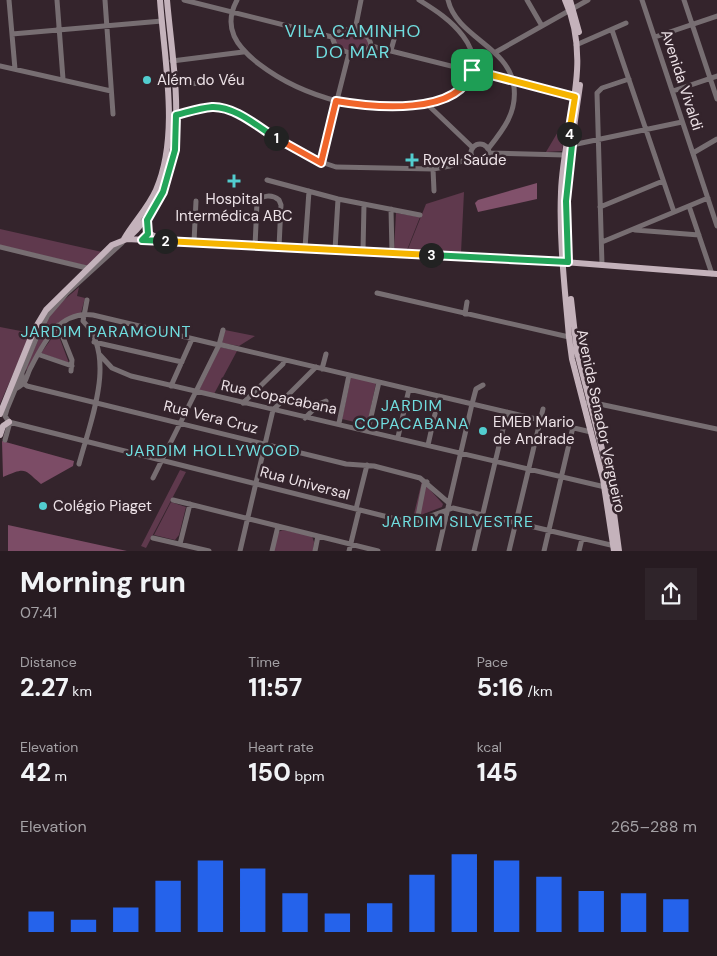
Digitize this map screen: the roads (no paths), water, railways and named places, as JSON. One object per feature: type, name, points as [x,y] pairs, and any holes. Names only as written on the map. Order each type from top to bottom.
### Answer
[{"type":"main road","points":[[124,240],[147,206],[162,174],[169,136],[160,0]]},
{"type":"main road","points":[[0,414],[8,389],[40,318],[53,301],[112,245],[124,240],[147,220],[163,192],[175,150],[176,115],[167,0]]},
{"type":"main road","name":"Avenida Senador Vergueiro","points":[[565,0],[572,9]]},
{"type":"main road","name":"Avenida Senador Vergueiro","points":[[567,157],[572,145],[577,98],[578,44],[570,0]]},
{"type":"main road","name":"Avenida Senador Vergueiro","points":[[577,98],[569,135],[561,192],[566,262],[568,337],[572,359],[607,467],[616,549]]},
{"type":"main road","points":[[168,108],[169,113],[176,115]]},
{"type":"main road","points":[[569,135],[572,145]]},
{"type":"main road","points":[[142,240],[146,238],[148,231],[147,220]]},
{"type":"main road","points":[[148,231],[154,237],[165,241]]},
{"type":"main road","points":[[124,240],[566,262],[714,274]]},
{"type":"main road","name":"Avenida Senador Vergueiro","points":[[566,262],[574,329],[591,432],[605,487],[616,549]]},
{"type":"main road","points":[[3,437],[3,426],[10,422]]},
{"type":"street","points":[[9,0],[15,69]]},
{"type":"street","points":[[57,0],[63,79]]},
{"type":"street","points":[[104,0],[113,114]]},
{"type":"street","points":[[184,0],[332,37],[342,30],[354,30],[368,38],[371,46]]},
{"type":"street","points":[[237,0],[232,12],[232,28],[243,52],[286,83],[307,92],[336,101],[379,107],[427,104],[456,92],[467,81],[472,70],[472,55],[462,35],[443,16],[418,0]]},
{"type":"street","points":[[354,30],[362,0]]},
{"type":"street","points":[[448,0],[458,18],[507,64],[513,80],[514,104],[510,120],[483,161],[477,161],[472,157]]},
{"type":"street","points":[[527,0],[542,26]]},
{"type":"street","points":[[496,52],[588,0]]},
{"type":"street","name":"Avenida Vivaldi","points":[[642,0],[717,226]]},
{"type":"street","points":[[684,0],[717,99]]},
{"type":"street","points":[[655,37],[717,16]]},
{"type":"street","points":[[12,34],[162,20]]},
{"type":"street","points":[[578,44],[626,23]]},
{"type":"street","points":[[390,24],[397,29],[391,50]]},
{"type":"street","points":[[612,30],[674,212]]},
{"type":"street","points":[[332,37],[335,46],[349,53],[363,52],[371,46],[513,80],[577,98]]},
{"type":"street","points":[[172,61],[243,52]]},
{"type":"street","points":[[321,163],[349,53]]},
{"type":"street","points":[[0,66],[111,91]]},
{"type":"street","points":[[672,91],[717,76]]},
{"type":"street","points":[[602,265],[598,91],[629,79]]},
{"type":"street","points":[[174,85],[202,83]]},
{"type":"street","points":[[427,104],[472,147],[472,157]]},
{"type":"street","points":[[176,115],[210,107],[231,110],[321,163],[345,168],[433,169],[450,166],[472,157]]},
{"type":"street","points":[[572,145],[682,122]]},
{"type":"street","points":[[693,153],[717,139]]},
{"type":"street","points":[[472,147],[480,144],[488,151],[567,157]]},
{"type":"street","points":[[433,169],[434,191]]},
{"type":"street","points":[[267,180],[364,204],[420,215]]},
{"type":"street","points":[[600,207],[663,181]]},
{"type":"street","points":[[305,248],[308,191]]},
{"type":"street","points":[[255,246],[257,202],[264,196],[269,196],[279,200],[281,205],[278,247]]},
{"type":"street","points":[[335,250],[338,198]]},
{"type":"street","points":[[602,242],[708,198]]},
{"type":"street","points":[[194,242],[196,201]]},
{"type":"street","points":[[363,251],[364,204]]},
{"type":"street","points":[[689,206],[714,274]]},
{"type":"street","points":[[391,209],[392,253]]},
{"type":"street","points":[[632,229],[699,235]]},
{"type":"street","points":[[10,422],[5,413],[36,339],[50,312],[66,294],[124,240]]},
{"type":"street","points":[[0,247],[87,268]]},
{"type":"street","points":[[377,293],[568,337]]},
{"type":"street","points":[[84,314],[87,300]]},
{"type":"street","points":[[465,314],[467,302]]},
{"type":"street","points":[[14,390],[24,384],[40,350],[58,325],[84,314],[591,432]]},
{"type":"street","points":[[84,314],[88,318],[87,324],[100,355],[102,371]]},
{"type":"street","points":[[40,355],[72,368],[58,325]]},
{"type":"street","points":[[153,478],[220,345],[223,330]]},
{"type":"street","points":[[171,386],[192,338]]},
{"type":"street","points":[[94,342],[182,362]]},
{"type":"street","points":[[322,369],[326,354]]},
{"type":"street","name":"Rua Copacabana","points":[[100,355],[106,363],[123,374],[305,418],[339,423],[605,487]]},
{"type":"street","points":[[243,403],[283,364],[284,360]]},
{"type":"street","points":[[79,464],[102,371],[106,363]]},
{"type":"street","points":[[240,551],[273,410],[316,367]]},
{"type":"street","points":[[22,371],[24,384]]},
{"type":"street","points":[[339,423],[349,375]]},
{"type":"street","points":[[368,430],[379,382]]},
{"type":"street","name":"Rua Vera Cruz","points":[[24,384],[346,464],[366,465],[418,477],[427,482],[449,502]]},
{"type":"street","points":[[438,551],[476,389],[484,385]]},
{"type":"street","points":[[398,437],[409,389]]},
{"type":"street","points":[[428,445],[440,396]]},
{"type":"street","points":[[305,418],[319,404],[326,401]]},
{"type":"street","points":[[587,403],[717,429]]},
{"type":"street","points":[[509,551],[543,409]]},
{"type":"street","points":[[474,551],[506,412]]},
{"type":"street","name":"Rua Universal","points":[[10,422],[408,522],[417,521],[448,509]]},
{"type":"street","points":[[544,551],[573,427]]},
{"type":"street","points":[[349,551],[366,465]]},
{"type":"street","points":[[417,521],[424,485],[427,482]]},
{"type":"street","points":[[173,500],[378,551]]},
{"type":"street","points":[[180,544],[190,504]]},
{"type":"street","points":[[448,509],[516,523],[616,549]]},
{"type":"street","points":[[272,551],[278,526]]},
{"type":"street","points":[[315,551],[318,536]]},
{"type":"street","points":[[154,538],[208,551]]},
{"type":"street","points":[[579,551],[582,539]]},
{"type":"place","name":"Além do Véu","points":[[147,80]]},
{"type":"place","name":"Royal Saúde","points":[[412,160]]},
{"type":"place","name":"Hospital Intermédica ABC","points":[[234,181]]},
{"type":"place","name":"EMEB Mario de Andrade","points":[[483,431]]},
{"type":"place","name":"Colégio Piaget","points":[[43,506]]},
{"type":"district","name":"VILA CAMINHO DO MAR","points":[[353,41]]},
{"type":"district","name":"JARDIM PARAMOUNT","points":[[106,331]]},
{"type":"district","name":"JARDIM COPACABANA","points":[[412,414]]},
{"type":"district","name":"JARDIM HOLLYWOOD","points":[[213,450]]},
{"type":"district","name":"JARDIM SILVESTRE","points":[[458,521]]}]
